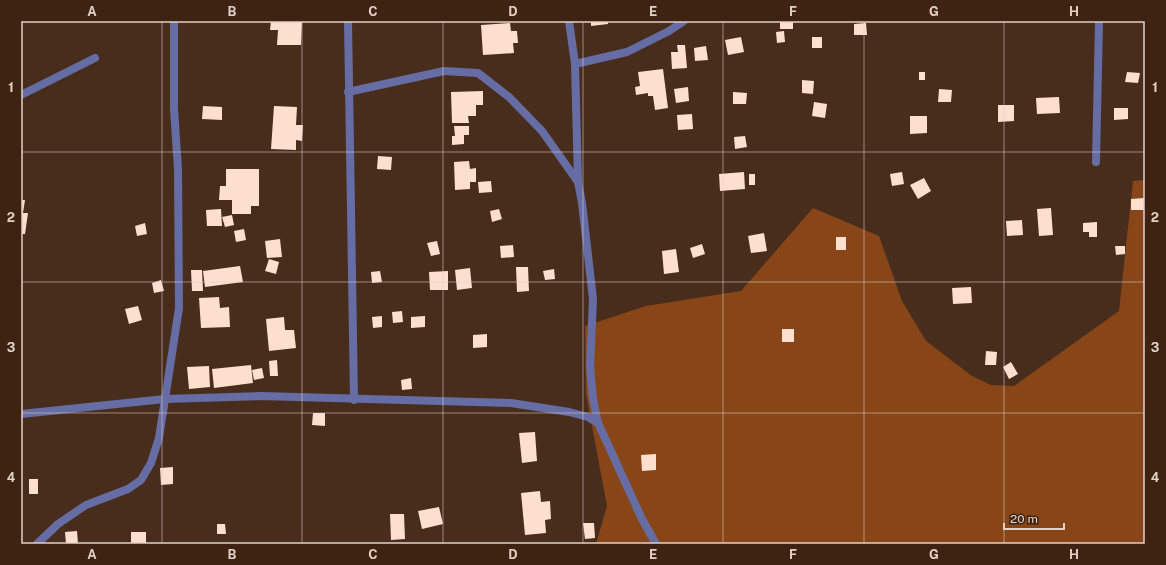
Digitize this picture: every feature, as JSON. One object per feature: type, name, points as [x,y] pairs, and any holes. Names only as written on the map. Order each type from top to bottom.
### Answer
[{"type":"street","points":[[37,544],[58,524],[86,506],[128,489],[141,480],[151,462],[159,438],[179,308],[178,169],[174,109],[174,21]]},
{"type":"street","points":[[348,21],[354,400]]},
{"type":"street","points":[[569,21],[575,64],[578,182],[582,203],[593,298],[590,367],[593,399],[598,423],[642,519],[656,544]]},
{"type":"street","points":[[575,64],[627,52],[669,31],[684,21]]},
{"type":"street","points":[[1096,162],[1099,21]]},
{"type":"street","points":[[21,96],[95,58]]},
{"type":"street","points":[[348,92],[444,71],[478,73],[509,97],[542,132],[578,182]]},
{"type":"street","points":[[21,414],[165,399],[261,396],[354,400],[511,403],[569,412],[588,417],[598,423]]},
{"type":"shaded area","points":[[1145,180],[1145,544],[596,544],[607,506],[586,394],[585,326],[646,306],[741,291],[813,208],[879,236],[902,301],[926,341],[972,376],[991,385],[1014,386],[1119,311],[1133,181]]},
{"type":"building","points":[[271,21],[302,21],[301,45],[277,45],[278,30],[270,30]]},
{"type":"building","points":[[591,21],[608,21],[608,24],[591,26]]},
{"type":"building","points":[[780,21],[793,21],[793,29],[780,29]]},
{"type":"building","points":[[510,23],[511,31],[517,31],[518,43],[513,43],[514,53],[483,55],[481,25]]},
{"type":"building","points":[[866,23],[867,35],[854,35],[854,24]]},
{"type":"building","points":[[784,31],[785,42],[777,43],[776,32]]},
{"type":"building","points":[[741,37],[744,52],[728,55],[725,40]]},
{"type":"building","points":[[812,37],[822,37],[822,48],[812,48]]},
{"type":"building","points":[[677,45],[685,45],[687,68],[672,69],[671,52],[678,52]]},
{"type":"building","points":[[706,46],[708,60],[695,61],[694,48]]},
{"type":"building","points":[[663,69],[668,108],[655,110],[653,96],[648,96],[648,93],[636,95],[635,87],[640,86],[638,72]]},
{"type":"building","points":[[919,72],[925,72],[925,80],[919,80]]},
{"type":"building","points":[[1127,72],[1140,73],[1138,83],[1125,82]]},
{"type":"building","points":[[802,80],[814,81],[813,94],[802,93]]},
{"type":"building","points":[[688,87],[689,101],[676,103],[674,89]]},
{"type":"building","points":[[939,89],[952,90],[951,102],[938,102]]},
{"type":"building","points":[[483,91],[483,105],[476,105],[476,116],[468,116],[469,123],[452,123],[451,92]]},
{"type":"building","points":[[733,92],[747,93],[746,104],[733,104]]},
{"type":"building","points":[[1059,97],[1060,113],[1037,114],[1036,98]]},
{"type":"building","points":[[814,102],[827,104],[825,118],[812,116]]},
{"type":"building","points":[[998,105],[1014,105],[1014,121],[998,122]]},
{"type":"building","points":[[203,106],[222,107],[222,120],[202,119]]},
{"type":"building","points":[[274,106],[297,107],[296,125],[303,125],[302,141],[296,140],[296,150],[271,149]]},
{"type":"building","points":[[1114,108],[1128,108],[1128,119],[1114,120]]},
{"type":"building","points":[[692,114],[693,129],[678,130],[677,115]]},
{"type":"building","points":[[910,116],[927,116],[927,133],[910,134]]},
{"type":"building","points":[[454,126],[469,126],[469,135],[464,135],[464,144],[452,145],[452,136],[455,136]]},
{"type":"building","points":[[745,136],[747,147],[735,149],[734,137]]},
{"type":"building","points":[[378,156],[392,157],[391,170],[377,169]]},
{"type":"building","points":[[469,161],[470,169],[476,168],[476,182],[470,182],[470,189],[455,190],[454,162]]},
{"type":"building","points":[[226,169],[259,169],[259,206],[251,206],[251,214],[232,214],[232,200],[219,200],[220,186],[226,186]]},
{"type":"building","points":[[744,172],[745,189],[720,191],[719,174]]},
{"type":"building","points":[[902,172],[904,184],[892,186],[890,174]]},
{"type":"building","points":[[749,174],[755,174],[755,185],[749,185]]},
{"type":"building","points":[[924,178],[931,191],[918,199],[910,185]]},
{"type":"building","points":[[491,181],[492,192],[479,193],[478,182]]},
{"type":"building","points":[[1144,198],[1144,210],[1131,210],[1131,199]]},
{"type":"building","points":[[21,200],[25,200],[23,213],[28,213],[25,234],[21,234]]},
{"type":"building","points":[[1051,208],[1053,235],[1039,236],[1037,209]]},
{"type":"building","points":[[221,209],[222,226],[207,226],[206,210]]},
{"type":"building","points":[[499,209],[502,219],[492,222],[490,211]]},
{"type":"building","points":[[232,215],[234,225],[225,227],[222,217]]},
{"type":"building","points":[[1022,220],[1023,235],[1007,236],[1006,221]]},
{"type":"building","points":[[1097,222],[1097,237],[1089,237],[1089,232],[1083,232],[1083,223]]},
{"type":"building","points":[[145,223],[147,234],[137,236],[135,226]]},
{"type":"building","points":[[244,229],[246,240],[236,242],[234,231]]},
{"type":"building","points":[[764,233],[767,251],[751,253],[748,236]]},
{"type":"building","points":[[836,237],[846,237],[846,250],[836,250]]},
{"type":"building","points":[[280,239],[282,257],[267,258],[265,241]]},
{"type":"building","points":[[437,241],[440,254],[431,256],[427,243]]},
{"type":"building","points":[[702,244],[705,254],[693,258],[690,248]]},
{"type":"building","points":[[513,245],[514,257],[501,258],[500,246]]},
{"type":"building","points":[[1115,246],[1125,246],[1125,254],[1116,255]]},
{"type":"building","points":[[676,249],[679,272],[664,274],[662,251]]},
{"type":"building","points":[[269,259],[279,262],[276,274],[265,271]]},
{"type":"building","points":[[240,266],[243,282],[205,287],[203,271]]},
{"type":"building","points":[[516,267],[528,267],[529,291],[517,292]]},
{"type":"building","points":[[470,268],[472,288],[457,290],[455,270]]},
{"type":"building","points":[[554,269],[555,279],[545,280],[543,271]]},
{"type":"building","points":[[191,270],[202,270],[203,291],[192,291]]},
{"type":"building","points":[[380,271],[382,282],[372,283],[371,272]]},
{"type":"building","points":[[448,271],[448,290],[430,290],[429,272]]},
{"type":"building","points":[[161,280],[164,291],[154,293],[152,283]]},
{"type":"building","points":[[971,287],[972,303],[953,304],[952,288]]},
{"type":"building","points":[[219,297],[220,308],[229,307],[230,327],[201,328],[199,298]]},
{"type":"building","points":[[138,306],[142,320],[129,324],[125,309]]},
{"type":"building","points":[[402,311],[403,322],[393,323],[392,312]]},
{"type":"building","points":[[382,316],[382,327],[373,328],[372,317]]},
{"type":"building","points":[[425,316],[425,327],[411,328],[411,317]]},
{"type":"building","points":[[284,317],[285,330],[294,330],[296,348],[269,351],[266,319]]},
{"type":"building","points":[[782,329],[794,329],[794,342],[782,342]]},
{"type":"building","points":[[487,334],[487,347],[473,348],[473,335]]},
{"type":"building","points":[[986,351],[997,352],[996,365],[985,365]]},
{"type":"building","points":[[277,360],[278,376],[270,376],[269,361]]},
{"type":"building","points":[[1011,362],[1018,374],[1009,379],[1003,367]]},
{"type":"building","points":[[251,365],[253,383],[214,388],[212,369]]},
{"type":"building","points":[[209,366],[210,387],[189,389],[187,367]]},
{"type":"building","points":[[262,368],[264,378],[254,380],[252,370]]},
{"type":"building","points":[[411,378],[412,389],[402,390],[401,380]]},
{"type":"building","points":[[313,413],[325,413],[325,426],[312,425]]},
{"type":"building","points":[[535,432],[537,461],[522,463],[519,433]]},
{"type":"building","points":[[656,454],[656,470],[642,471],[641,455]]},
{"type":"building","points":[[173,467],[173,484],[161,485],[160,468]]},
{"type":"building","points":[[29,479],[38,479],[38,494],[29,494]]},
{"type":"building","points":[[540,491],[541,502],[550,501],[551,519],[545,520],[546,533],[525,535],[521,493]]},
{"type":"building","points":[[439,507],[443,524],[422,529],[418,511]]},
{"type":"building","points":[[390,514],[404,514],[405,539],[391,540]]},
{"type":"building","points":[[583,523],[594,523],[595,538],[585,539]]},
{"type":"building","points":[[217,524],[225,524],[226,534],[217,534]]},
{"type":"building","points":[[77,531],[78,544],[66,544],[65,532]]},
{"type":"building","points":[[131,532],[146,532],[146,544],[131,544]]}]
